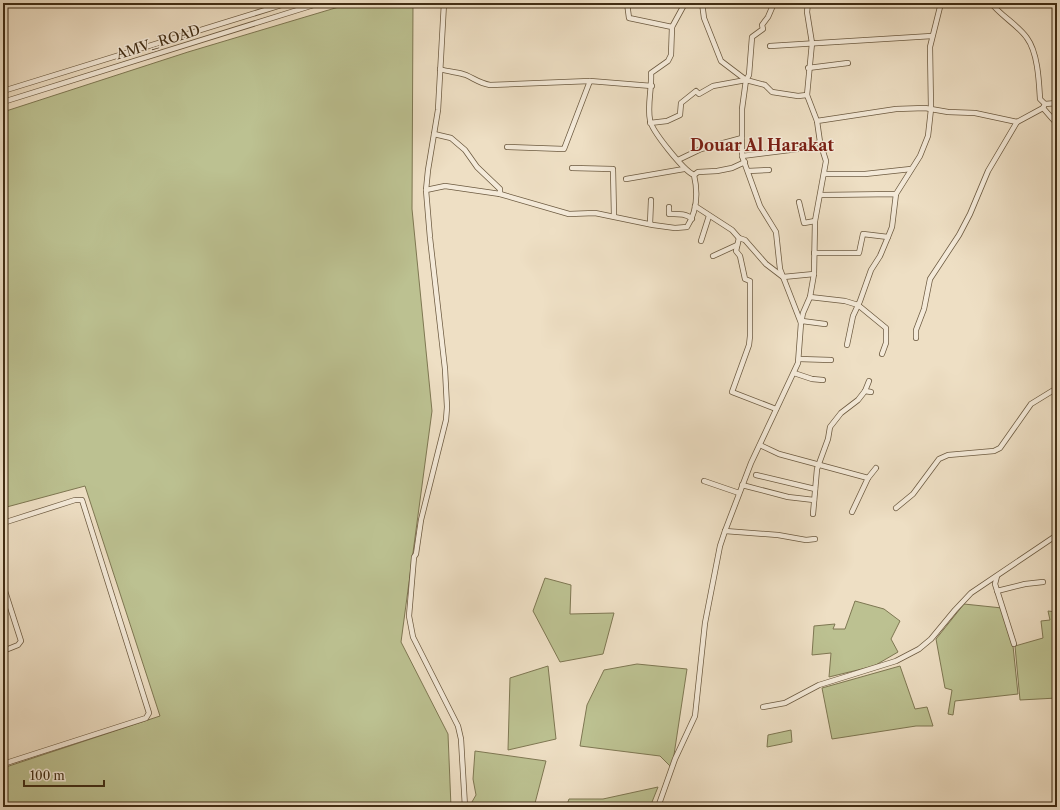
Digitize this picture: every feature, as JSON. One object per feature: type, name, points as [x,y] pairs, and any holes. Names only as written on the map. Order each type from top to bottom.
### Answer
[{"type":"street","points":[[3,91],[288,3]]},
{"type":"street","name":"AMV_ROAD","points":[[3,102],[320,3]]},
{"type":"street","points":[[444,3],[434,134],[426,190],[448,407],[420,520],[416,554],[414,557],[409,621],[413,637],[458,726],[462,745],[464,807]]},
{"type":"street","points":[[627,3],[629,18],[672,27]]},
{"type":"street","points":[[690,3],[681,10],[672,27],[671,55],[668,60],[651,73],[652,86],[650,123],[661,141],[684,169],[694,175]]},
{"type":"street","points":[[702,3],[704,18],[720,61],[746,80],[765,85],[772,92],[778,94],[807,95]]},
{"type":"street","points":[[774,3],[768,17],[762,25],[763,29],[752,37],[749,75],[746,80],[742,109],[742,156],[760,206],[776,232],[780,269],[792,304],[802,322]]},
{"type":"street","points":[[658,807],[675,759],[694,716],[705,623],[720,546],[742,485],[799,360],[802,322],[810,297],[814,274],[816,221],[822,195],[826,161],[820,142],[817,121],[807,95],[808,68],[812,43],[807,12],[808,3]]},
{"type":"street","points":[[847,345],[853,316],[871,270],[880,256],[892,227],[896,194],[920,156],[928,136],[931,109],[930,47],[940,3]]},
{"type":"street","points":[[991,3],[1006,20],[1021,32],[1030,43],[1036,66],[1040,99],[1057,124]]},
{"type":"street","points":[[770,46],[932,36]]},
{"type":"street","points":[[808,68],[848,63]]},
{"type":"street","points":[[440,69],[454,74],[464,74],[480,83],[490,85],[590,81],[652,86]]},
{"type":"street","points":[[650,123],[667,121],[680,115],[680,102],[693,92],[696,91],[699,94],[713,86],[746,80]]},
{"type":"street","points":[[507,147],[564,149],[590,81]]},
{"type":"street","points":[[916,338],[916,330],[924,309],[930,280],[965,224],[988,171],[1017,122],[1044,106],[1057,103]]},
{"type":"street","points":[[817,121],[896,109],[931,109],[948,112],[975,113],[1017,122]]},
{"type":"street","points":[[434,134],[451,138],[465,150],[477,168],[500,189],[500,194]]},
{"type":"street","points":[[678,160],[701,149],[742,138]]},
{"type":"street","points":[[742,156],[806,148],[820,142]]},
{"type":"street","points":[[694,175],[698,172],[732,168],[745,162]]},
{"type":"street","points":[[572,168],[613,169],[614,216]]},
{"type":"street","points":[[626,179],[684,169]]},
{"type":"street","points":[[824,174],[865,174],[911,169]]},
{"type":"street","points":[[748,170],[769,170]]},
{"type":"street","points":[[426,190],[445,186],[500,194],[569,214],[595,213],[675,228],[687,227],[692,219],[696,194],[694,175]]},
{"type":"street","points":[[822,195],[896,194]]},
{"type":"street","points":[[650,224],[651,200]]},
{"type":"street","points":[[798,202],[804,223],[816,221]]},
{"type":"street","points":[[695,206],[732,230],[739,238],[745,240],[766,264],[783,277],[814,274]]},
{"type":"street","points":[[668,207],[669,214],[680,214],[688,216],[692,219]]},
{"type":"street","points":[[701,241],[709,216]]},
{"type":"street","points":[[814,253],[859,253],[863,234],[888,237]]},
{"type":"street","points":[[739,238],[736,251],[740,256],[745,279],[750,281],[750,336],[749,345],[732,392],[776,409]]},
{"type":"street","points":[[713,256],[737,245]]},
{"type":"street","points":[[810,297],[845,301],[858,305],[886,328],[886,343],[882,354]]},
{"type":"street","points":[[802,322],[825,324]]},
{"type":"street","points":[[799,360],[831,360]]},
{"type":"street","points":[[794,373],[822,380]]},
{"type":"street","points":[[813,514],[818,464],[828,438],[830,427],[841,412],[858,400],[865,391],[869,380]]},
{"type":"street","points":[[896,508],[913,494],[938,459],[948,455],[994,451],[1000,448],[1030,404],[1057,388]]},
{"type":"street","points":[[865,391],[871,392]]},
{"type":"street","points":[[760,445],[779,454],[868,478]]},
{"type":"street","points":[[852,512],[868,478],[876,468]]},
{"type":"street","points":[[756,475],[815,489]]},
{"type":"street","points":[[704,481],[739,493]]},
{"type":"street","points":[[742,485],[788,497],[814,500]]},
{"type":"street","points":[[3,523],[75,500],[82,500],[149,713],[146,718],[3,764]]},
{"type":"street","points":[[725,531],[778,535],[806,540],[815,539]]},
{"type":"street","points":[[763,707],[786,703],[819,685],[896,661],[919,649],[931,639],[954,610],[971,593],[1057,535]]},
{"type":"street","points":[[997,576],[995,584],[1014,644]]},
{"type":"street","points":[[997,591],[1025,584],[1043,582]]},
{"type":"street","points":[[3,585],[21,641],[18,645],[3,651]]},
{"type":"green space","points":[[352,3],[413,3],[412,209],[432,411],[401,642],[448,734],[451,807],[3,807],[3,768],[160,716],[85,486],[3,508],[3,112],[188,52]]},
{"type":"green space","points":[[545,578],[571,585],[570,614],[614,613],[603,654],[560,662],[533,611]]},
{"type":"green space","points":[[855,601],[884,609],[900,621],[891,639],[898,652],[874,666],[829,677],[831,653],[812,655],[814,626],[835,624],[833,629],[845,629]]},
{"type":"green space","points":[[964,604],[1002,608],[1013,646],[1018,694],[955,701],[953,715],[948,714],[952,690],[945,688],[936,639]]},
{"type":"green space","points":[[1048,611],[1057,612],[1057,698],[1020,700],[1015,646],[1043,638],[1041,621],[1050,620]]},
{"type":"green space","points":[[637,664],[687,669],[672,768],[660,756],[580,746],[587,705],[604,670]]},
{"type":"green space","points":[[548,666],[556,739],[508,750],[510,678]]},
{"type":"green space","points":[[900,666],[915,709],[927,707],[933,726],[916,726],[832,739],[822,688]]},
{"type":"green space","points":[[791,730],[792,742],[767,747],[768,735]]},
{"type":"green space","points":[[475,751],[546,761],[534,807],[469,807],[476,795],[473,779]]},
{"type":"green space","points":[[658,787],[650,807],[566,807],[569,799],[603,799]]},
{"type":"district","name":"Douar Al Harakat","points":[[762,145]]}]
